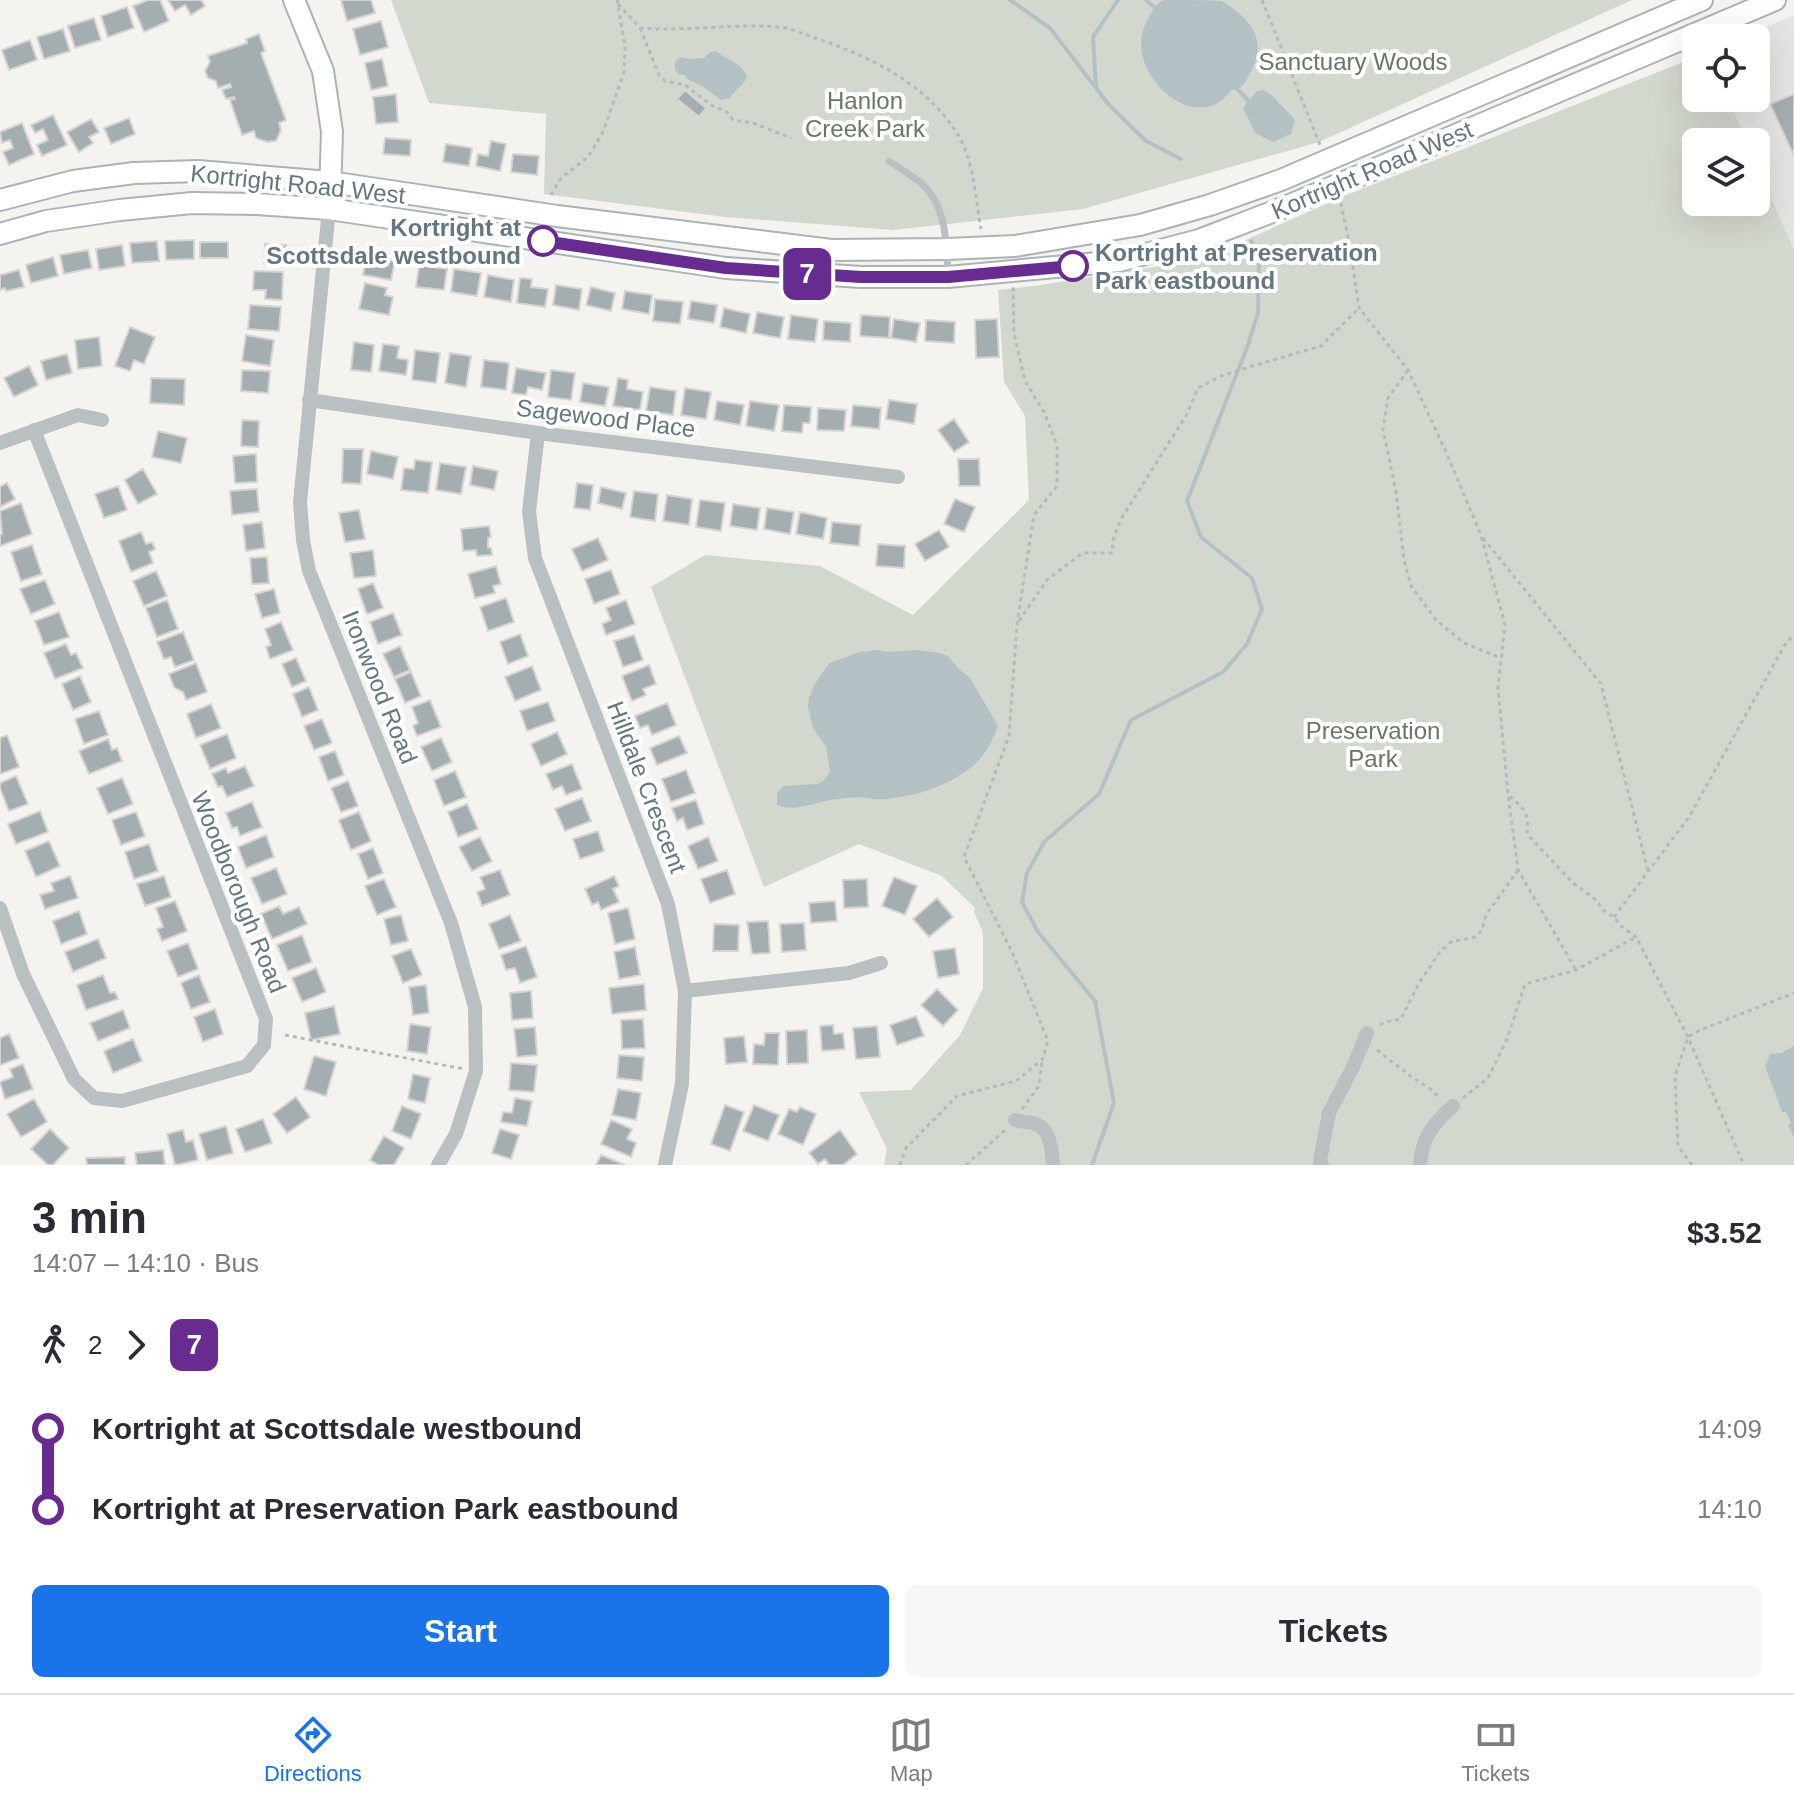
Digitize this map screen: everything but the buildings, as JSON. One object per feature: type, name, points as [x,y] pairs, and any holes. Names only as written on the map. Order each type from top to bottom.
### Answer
[{"type":"street","points":[[294,0],[323,71],[332,132],[329,209]]},
{"type":"street","name":"Kortright Road West","points":[[0,200],[73,181],[134,173],[198,171],[330,182],[557,216],[831,250],[1015,246],[1140,225],[1281,180],[1702,0]]},
{"type":"street","name":"Kortright Road West","points":[[0,234],[46,221],[120,210],[192,203],[257,204],[329,209],[726,268],[861,277],[948,277],[1119,261],[1199,240],[1285,207],[1775,0]]},
{"type":"street","name":"Ironwood Road","points":[[329,209],[300,502],[303,540],[309,571],[451,923],[475,1007],[476,1071],[456,1134],[438,1165]]},
{"type":"street","name":"Sagewood Place","points":[[309,400],[538,433],[898,477]]},
{"type":"street","points":[[0,443],[78,415],[102,420]]},
{"type":"street","name":"Woodborough Road","points":[[0,908],[23,974],[74,1079],[94,1098],[122,1101],[247,1066],[264,1045],[266,1019],[34,430]]},
{"type":"street","name":"Hilldale Crescent","points":[[538,433],[529,512],[535,558],[668,904],[685,991],[682,1084],[667,1165]]},
{"type":"street","points":[[685,991],[849,973],[881,963]]},
{"type":"street","points":[[1322,1165],[1320,1161],[1329,1113],[1365,1039]]},
{"type":"street","points":[[1420,1165],[1434,1124],[1453,1106]]},
{"type":"street","points":[[1015,1120],[1038,1125],[1048,1133],[1053,1165]]},
{"type":"lane","points":[[889,161],[923,185],[938,206],[947,249],[948,277]]},
{"type":"path","points":[[1262,0],[1320,146]]},
{"type":"path","points":[[618,2],[640,28],[659,75],[665,81],[685,85],[711,105],[727,112],[733,120],[753,123],[791,138]]},
{"type":"path","points":[[551,195],[561,178],[588,157],[603,132],[620,84],[624,72],[625,46],[618,2]]},
{"type":"path","points":[[640,28],[783,27],[838,45],[891,71],[928,98],[956,131],[968,160],[982,233]]},
{"type":"path","points":[[1341,202],[1359,308],[1408,370],[1481,535],[1505,625],[1498,688],[1518,870],[1576,970]]},
{"type":"path","points":[[900,1165],[906,1148],[957,1096],[1016,1081],[1042,1060],[1048,1041],[1012,952],[964,857],[1009,736],[1017,624],[1034,515],[1057,486],[1057,445],[1044,412],[1025,381],[1014,334],[1013,287]]},
{"type":"path","points":[[1017,624],[1047,580],[1065,566],[1083,553],[1112,553],[1121,519],[1187,414],[1198,388],[1227,374],[1321,346],[1359,308]]},
{"type":"path","points":[[1408,370],[1388,398],[1383,430],[1411,586],[1436,620],[1464,643],[1501,658]]},
{"type":"path","points":[[1481,535],[1601,684],[1648,871]]},
{"type":"path","points":[[1614,917],[1689,817],[1784,646],[1794,634]]},
{"type":"path","points":[[1508,794],[1523,809],[1528,821],[1527,834],[1573,883],[1636,937],[1688,1037],[1744,1165]]},
{"type":"path","points":[[1518,870],[1486,915],[1482,930],[1475,937],[1451,942],[1440,952],[1419,983],[1401,1019],[1385,1022],[1365,1039],[1432,1090],[1441,1101],[1453,1106],[1488,1078],[1507,1039],[1525,984],[1576,970],[1636,937]]},
{"type":"path","points":[[1692,1165],[1678,1146],[1675,1076],[1688,1037],[1794,993]]},
{"type":"path","points":[[285,1035],[476,1071]]},
{"type":"shaded area","points":[[1165,0],[1221,1],[1247,21],[1258,47],[1252,70],[1242,86],[1207,107],[1191,106],[1174,99],[1160,87],[1149,72],[1142,54],[1142,35],[1154,9]]},
{"type":"shaded area","points":[[1794,15],[1794,250],[1770,195],[1770,128],[1741,128],[1734,112],[1770,112],[1770,25]]},
{"type":"shaded area","points":[[716,51],[737,64],[747,77],[730,98],[721,100],[686,78],[686,75],[678,74],[675,69],[675,62],[680,57],[704,58]]},
{"type":"shaded area","points":[[1263,90],[1272,95],[1295,120],[1291,134],[1273,142],[1255,133],[1243,108],[1257,91]]},
{"type":"shaded area","points":[[917,650],[948,656],[970,678],[998,726],[984,754],[952,780],[912,795],[883,799],[837,799],[792,808],[777,805],[777,793],[783,786],[818,784],[830,772],[826,747],[813,728],[808,707],[814,685],[829,663],[860,652]]},
{"type":"shaded area","points":[[1794,1046],[1794,1138],[1788,1125],[1791,1123],[1786,1112],[1782,1112],[1765,1066],[1770,1054],[1781,1053]]},
{"type":"green space","name":"Hanlon Creek Park","points":[[391,0],[1632,0],[1319,142],[1083,209],[893,230],[725,217],[544,194],[546,114],[429,103]]},
{"type":"green space","name":"Preservation Park","points":[[1682,63],[1682,112],[1734,112],[1741,128],[1682,128],[1682,216],[1770,216],[1770,195],[1794,250],[1794,1165],[884,1165],[887,1149],[859,1092],[911,1090],[960,1035],[983,988],[983,933],[975,908],[942,876],[859,844],[764,887],[651,587],[705,555],[820,566],[913,615],[1029,500],[1025,416],[1004,382],[998,290],[1203,259],[1344,196]]},
{"type":"waterway","points":[[1010,0],[1050,28],[1109,105],[1146,141],[1181,159]]},
{"type":"waterway","points":[[1096,86],[1093,37],[1118,0]]},
{"type":"waterway","points":[[1146,0],[1158,11]]},
{"type":"waterway","points":[[1233,85],[1248,100]]},
{"type":"waterway","points":[[1092,1165],[1114,1103],[1095,1001],[1038,932],[1022,902],[1027,873],[1044,842],[1099,794],[1131,720],[1223,672],[1247,644],[1262,609],[1252,578],[1201,537],[1187,501],[1258,313],[1259,260],[1251,241]]},
{"type":"bus line","name":"7","points":[[543,241],[726,268],[861,277],[948,277],[1073,266]]},
{"type":"place","name":"Kortright at Scottsdale westbound","points":[[543,241]]},
{"type":"place","name":"Kortright at Preservation Park eastbound","points":[[1073,266]]},
{"type":"park label","name":"Sanctuary Woods","points":[[1353,61]]}]
